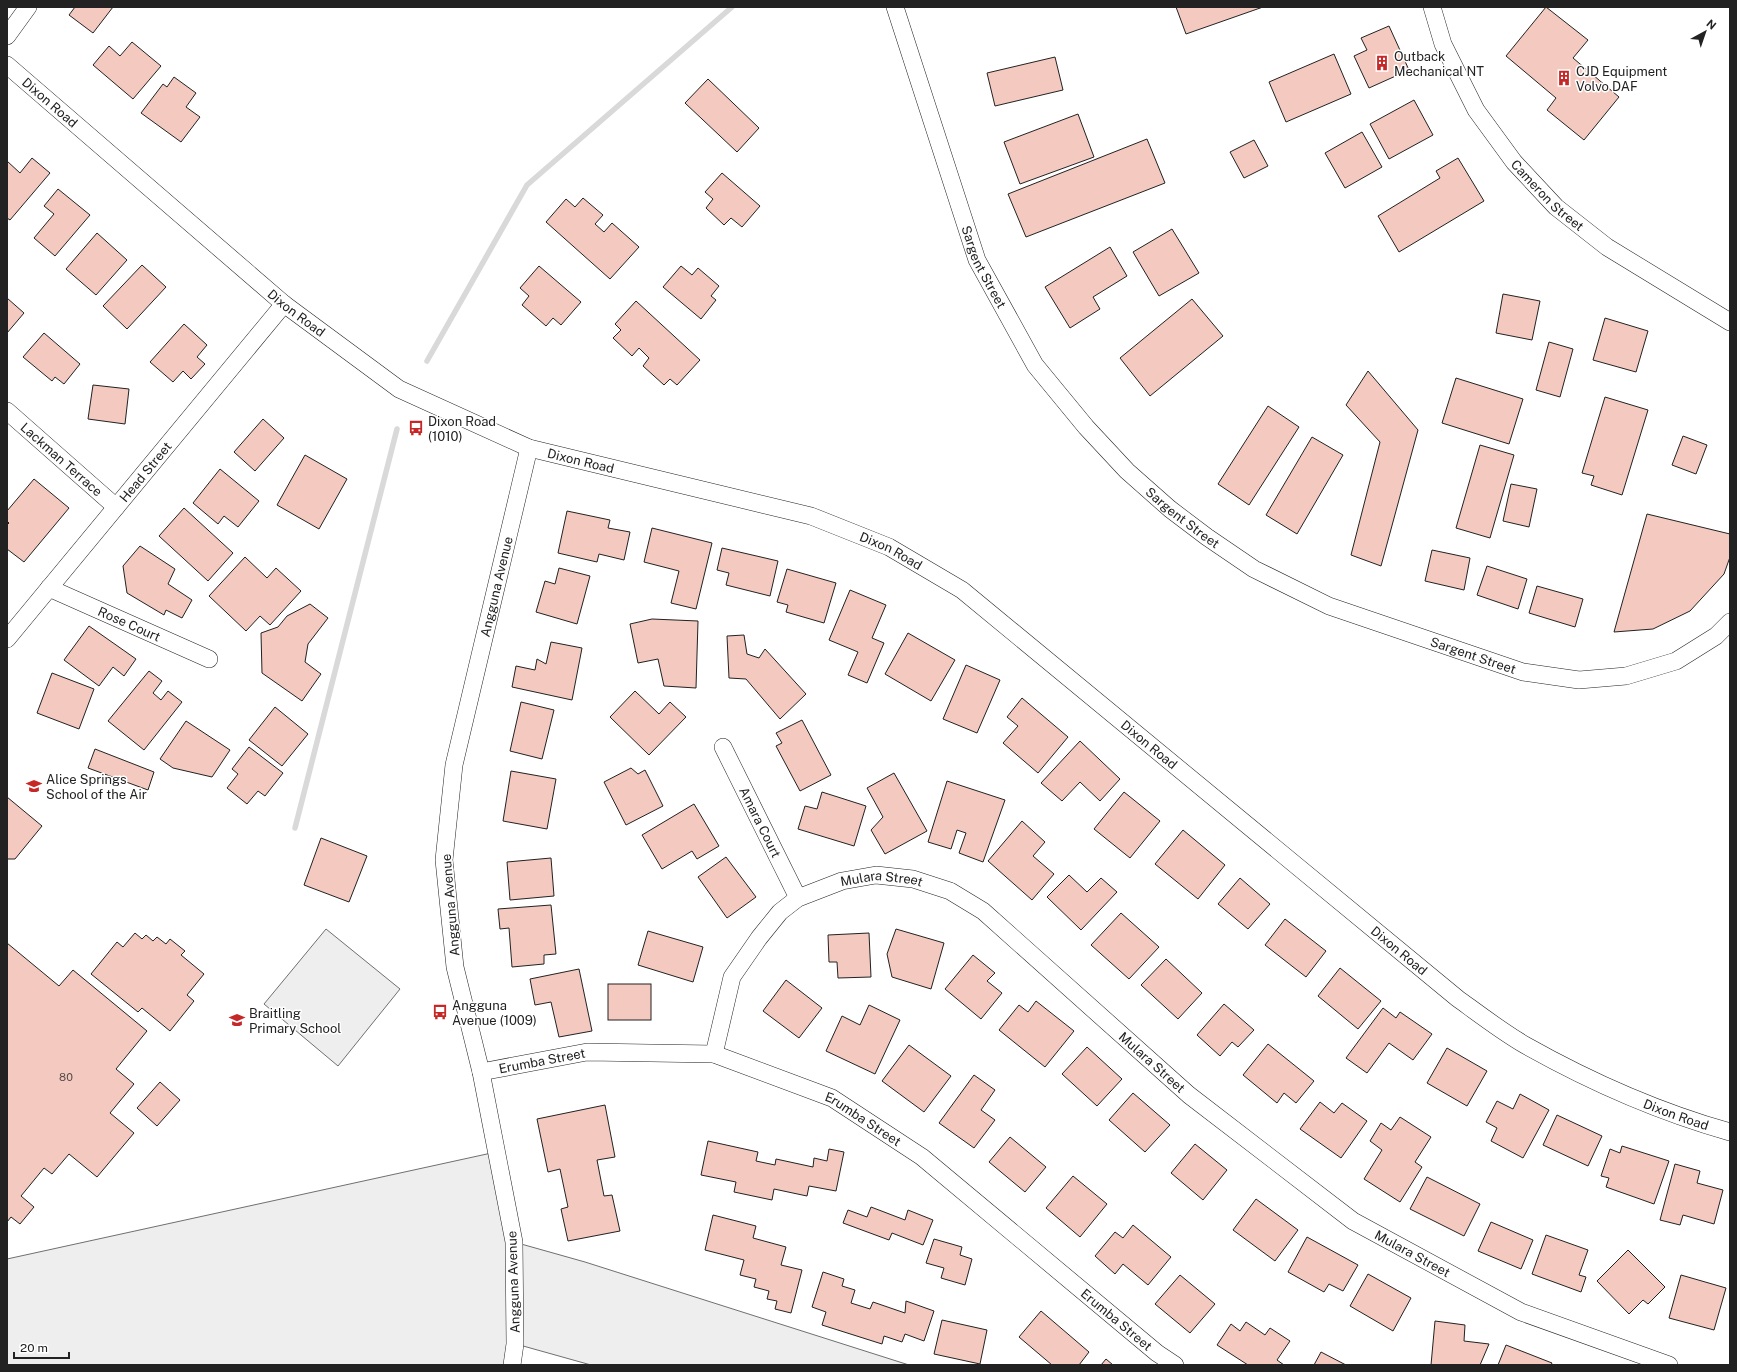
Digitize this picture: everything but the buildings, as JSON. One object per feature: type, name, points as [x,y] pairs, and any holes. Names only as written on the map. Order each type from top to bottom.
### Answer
[{"type":"street","points":[[7,36],[28,7]]},
{"type":"street","name":"Sargent Street","points":[[895,7],[977,260],[1035,365],[1086,427],[1127,471],[1170,509],[1207,537],[1254,569],[1329,606],[1523,672],[1579,680],[1626,676],[1676,661],[1716,636],[1730,622]]},
{"type":"street","name":"Cameron Street","points":[[1432,7],[1443,44],[1476,110],[1514,162],[1556,207],[1607,247],[1730,322]]},
{"type":"street","name":"Dixon Road","points":[[7,65],[284,304],[399,389],[529,448],[811,516],[889,547],[962,590],[1457,998],[1524,1044],[1587,1077],[1659,1109],[1730,1132]]},
{"type":"street","name":"Head Street","points":[[7,639],[284,304]]},
{"type":"street","name":"Lackman Terrace","points":[[7,411],[116,507]]},
{"type":"street","name":"Angguna Avenue","points":[[512,1365],[515,1344],[514,1242],[481,1072],[455,967],[444,860],[454,765],[529,448]]},
{"type":"street","name":"Rose Court","points":[[49,588],[209,659]]},
{"type":"street","name":"Amara Court","points":[[723,747],[798,898]]},
{"type":"street","name":"Mulara Street","points":[[714,1054],[732,977],[759,938],[780,912],[798,898],[842,881],[876,876],[913,879],[950,891],[983,911],[1189,1096],[1353,1221],[1521,1312],[1669,1365]]},
{"type":"street","name":"Erumba Street","points":[[481,1072],[587,1052],[714,1054],[832,1098],[922,1158],[1157,1353],[1175,1365]]},
{"type":"shaded area","points":[[326,929],[400,989],[338,1066],[264,1004]]},
{"type":"shaded area","points":[[496,1152],[514,1242],[585,1262],[909,1365],[591,1365],[516,1344],[512,1365],[7,1365],[7,1259]]},
{"type":"waterway","points":[[427,361],[527,185],[732,7]]},
{"type":"waterway","points":[[295,828],[397,429]]},
{"type":"place","name":"Outback Mechanical NT","points":[[1382,63]]},
{"type":"place","name":"CJD Equipment Volvo DAF","points":[[1564,78]]},
{"type":"place","name":"Dixon Road (1010)","points":[[416,428]]},
{"type":"place","name":"Alice Springs School of the Air","points":[[34,786]]},
{"type":"place","name":"Angguna Avenue (1009)","points":[[440,1012]]},
{"type":"place","name":"Braitling Primary School","points":[[237,1020]]}]
